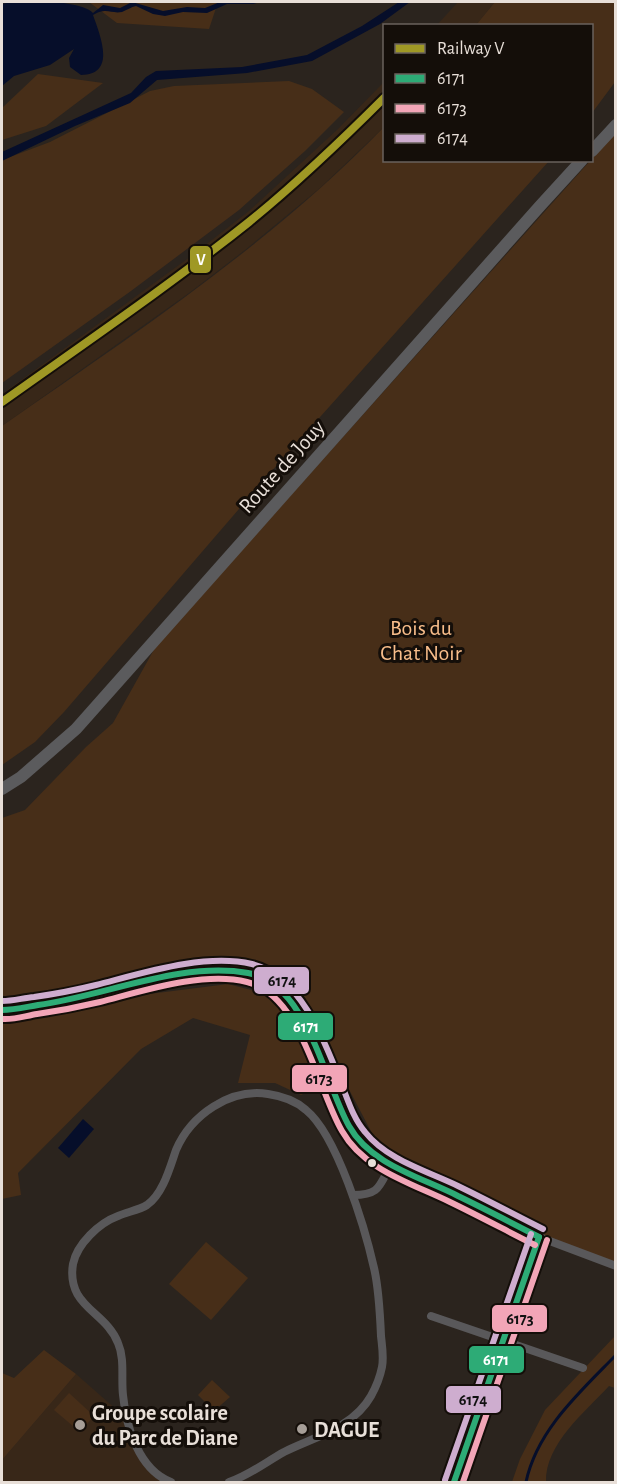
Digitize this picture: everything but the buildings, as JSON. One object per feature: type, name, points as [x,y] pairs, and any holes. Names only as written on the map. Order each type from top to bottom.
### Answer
[{"type":"main road","points":[[593,149],[615,125]]},
{"type":"main road","name":"Route de Jouy","points":[[2,789],[21,777],[76,729],[580,162]]},
{"type":"street","points":[[2,1010],[50,1005],[165,977],[211,971],[230,970],[266,980],[297,1012],[312,1036],[357,1140],[371,1153],[390,1166],[419,1177],[539,1237],[615,1266]]},
{"type":"street","points":[[171,1482],[160,1478],[148,1465],[132,1438],[123,1397],[122,1356],[118,1343],[113,1333],[77,1296],[73,1267],[80,1246],[114,1217],[147,1205],[154,1197],[171,1170],[176,1150],[190,1128],[204,1113],[242,1093],[251,1092],[284,1097],[308,1111],[321,1128],[353,1195],[375,1269],[383,1365],[380,1377],[364,1407],[346,1422],[286,1451],[232,1482]]},
{"type":"street","points":[[353,1195],[371,1194],[378,1190],[390,1166]]},
{"type":"street","points":[[454,1482],[539,1237]]},
{"type":"street","points":[[431,1316],[583,1368]]},
{"type":"shaded area","points":[[458,2],[495,2],[477,24],[438,24]]},
{"type":"shaded area","points":[[383,83],[383,128],[320,188],[189,293],[2,426],[2,394],[194,254],[249,211],[338,129]]},
{"type":"shaded area","name":"Groupe scolaire du Parc de Diane","points":[[76,1374],[126,1418],[156,1478],[162,1482],[2,1482],[2,1460]]},
{"type":"green space","points":[[89,2],[218,2],[209,29],[117,23]]},
{"type":"green space","points":[[495,2],[615,2],[615,82],[593,112],[593,24],[477,24]]},
{"type":"green space","points":[[38,74],[103,83],[46,126],[2,140],[2,108]]},
{"type":"green space","points":[[289,81],[312,89],[344,112],[305,151],[239,210],[2,383],[2,160],[50,142],[150,91],[174,86]]},
{"type":"green space","points":[[383,128],[383,162],[548,162],[270,473],[64,712],[35,742],[2,765],[2,426],[200,286],[296,210]]},
{"type":"green space","name":"Bois du Chat Noir","points":[[615,133],[615,1266],[558,1245],[419,1177],[374,1137],[294,985],[267,973],[9,999],[2,995],[2,818],[25,810],[86,747],[113,723],[156,646],[589,162],[593,162],[593,158]]},
{"type":"green space","points":[[228,984],[263,993],[291,1018],[314,1063],[311,1090],[301,1095],[275,1083],[238,1083],[250,1035],[193,1018],[141,1049],[18,1173],[21,1195],[2,1199],[2,1016],[94,1001]]},
{"type":"green space","points":[[206,1242],[248,1278],[211,1320],[169,1284]]},
{"type":"green space","points":[[615,1336],[615,1388],[609,1386],[578,1418],[559,1442],[547,1468],[546,1482],[512,1482],[520,1459],[545,1410]]},
{"type":"green space","points":[[44,1350],[76,1374],[2,1460],[2,1373],[14,1378]]},
{"type":"green space","points":[[212,1380],[230,1397],[214,1411],[198,1395]]},
{"type":"green space","points":[[69,1393],[94,1416],[80,1432],[54,1410]]},
{"type":"water","points":[[11,2],[67,4],[87,9],[93,13],[103,5],[120,8],[132,2],[163,11],[187,7],[205,8],[220,2],[260,2],[227,4],[207,13],[183,12],[165,16],[153,14],[136,6],[122,12],[98,13],[93,15],[102,43],[102,61],[99,68],[92,73],[81,75],[70,67],[69,58],[74,49],[50,65],[14,76],[2,86],[2,4]]},
{"type":"water","points":[[399,2],[410,2],[380,24],[312,61],[247,73],[157,80],[130,103],[2,161],[2,152],[131,93],[146,77],[156,71],[242,67],[307,55],[362,26]]},
{"type":"water","points":[[83,1119],[94,1129],[69,1158],[58,1148]]},
{"type":"waterway","points":[[526,1482],[540,1445],[550,1429],[575,1398],[616,1355]]},
{"type":"rail line","name":"V","points":[[2,402],[158,291],[249,222],[318,162],[383,99]]},
{"type":"transit line","name":"6174","points":[[2,1001],[73,990],[153,970],[194,963],[233,961],[252,964],[269,971],[284,982],[309,1013],[319,1030],[354,1115],[374,1142],[408,1164],[458,1186],[543,1229]]},
{"type":"transit line","name":"6171","points":[[2,1010],[63,1001],[169,975],[196,972],[248,973],[269,981],[286,995],[300,1015],[312,1037],[349,1126],[370,1151],[398,1168],[539,1237]]},
{"type":"transit line","name":"6173","points":[[2,1019],[76,1007],[192,981],[230,979],[247,982],[266,990],[282,1005],[295,1024],[342,1131],[363,1156],[390,1174],[535,1245]]},
{"type":"transit line","name":"6174","points":[[445,1480],[531,1234]]},
{"type":"transit line","name":"6171","points":[[454,1482],[539,1237]]},
{"type":"transit line","name":"6173","points":[[463,1482],[547,1240]]},
{"type":"place","name":"Groupe scolaire du Parc de Diane","points":[[80,1425]]},
{"type":"place","name":"DAGUE","points":[[302,1429]]}]
